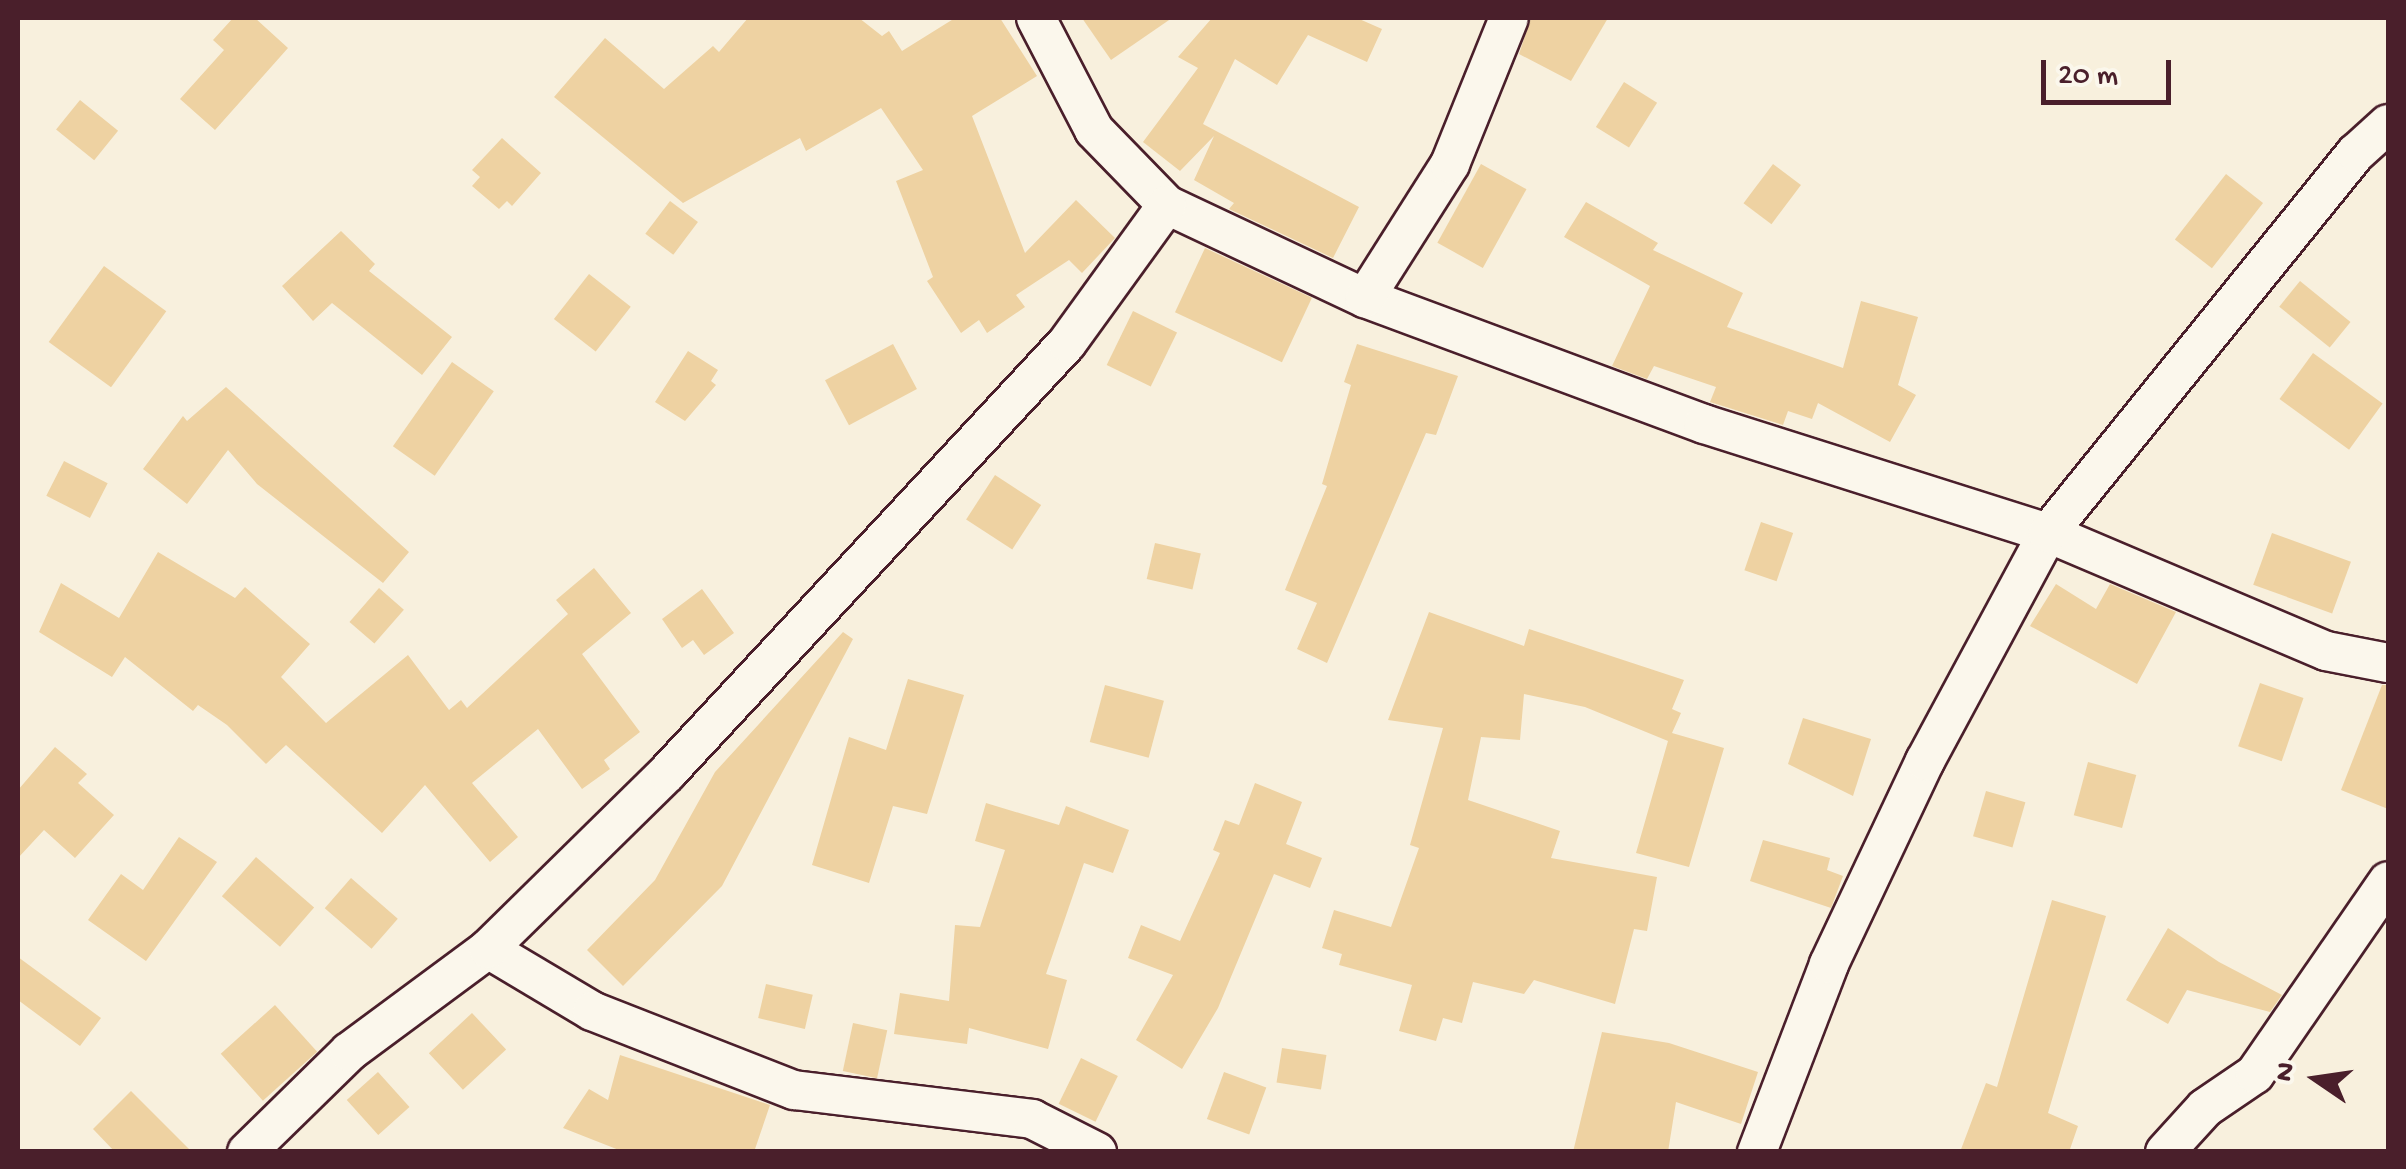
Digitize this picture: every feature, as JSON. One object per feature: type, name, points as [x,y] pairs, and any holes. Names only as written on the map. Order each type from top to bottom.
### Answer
[{"type":"street","points":[[1036,18],[1094,130],[1166,205],[1366,298],[1704,424],[1882,475],[2048,532],[2326,651],[2388,663]]},
{"type":"street","points":[[1366,298],[1450,164],[1509,18]]},
{"type":"street","points":[[1764,1149],[1829,964],[1926,760],[2048,532],[2356,153],[2388,124]]},
{"type":"street","points":[[247,1152],[349,1052],[488,949],[667,773],[1067,343],[1166,205]]},
{"type":"street","points":[[2165,1152],[2205,1108],[2255,1074],[2388,881]]},
{"type":"street","points":[[488,949],[592,1011],[794,1090],[1032,1119],[1096,1152]]},
{"type":"building","points":[[233,18],[255,18],[288,48],[215,130],[180,99],[224,50],[213,40]]},
{"type":"building","points":[[748,18],[859,18],[882,36],[889,31],[902,51],[955,18],[1000,18],[1037,76],[972,116],[1025,253],[1076,200],[1115,238],[1082,273],[1069,260],[1016,295],[1025,307],[987,333],[979,320],[961,333],[927,281],[933,277],[896,181],[923,170],[881,108],[806,151],[800,138],[683,203],[554,97],[605,38],[664,89],[713,46],[719,52]]},
{"type":"building","points":[[1082,18],[1172,18],[1111,60]]},
{"type":"building","points":[[1212,18],[1357,18],[1382,29],[1367,62],[1308,35],[1277,85],[1235,59],[1203,124],[1359,207],[1333,258],[1229,209],[1234,203],[1194,180],[1214,136],[1180,171],[1143,142],[1198,68],[1178,57]]},
{"type":"building","points":[[1531,18],[1608,18],[1571,81],[1519,54]]},
{"type":"building","points":[[1624,82],[1657,103],[1629,148],[1596,127]]},
{"type":"building","points":[[80,100],[118,131],[94,160],[56,130]]},
{"type":"building","points":[[502,138],[541,173],[512,206],[507,201],[499,209],[472,186],[480,177],[472,170]]},
{"type":"building","points":[[1481,164],[1526,189],[1483,268],[1437,243]]},
{"type":"building","points":[[1773,164],[1801,185],[1771,224],[1744,203]]},
{"type":"building","points":[[2226,174],[2263,203],[2212,268],[2175,239]]},
{"type":"building","points":[[670,201],[698,222],[673,255],[645,234]]},
{"type":"building","points":[[1586,202],[1658,243],[1653,250],[1743,293],[1727,327],[1843,368],[1861,301],[1918,317],[1898,385],[1916,395],[1890,442],[1818,403],[1812,419],[1788,411],[1783,425],[1710,402],[1716,387],[1654,366],[1647,379],[1612,366],[1650,286],[1564,237]]},
{"type":"building","points":[[341,231],[375,264],[369,271],[452,337],[422,375],[332,303],[313,321],[282,286]]},
{"type":"building","points":[[1205,248],[1312,298],[1282,362],[1175,312]]},
{"type":"building","points":[[104,266],[166,311],[111,387],[49,342]]},
{"type":"building","points":[[589,274],[631,307],[596,352],[554,319]]},
{"type":"building","points":[[2300,281],[2351,322],[2330,348],[2279,307]]},
{"type":"building","points":[[1133,311],[1177,332],[1151,386],[1107,365]]},
{"type":"building","points":[[893,344],[917,389],[849,425],[825,380]]},
{"type":"building","points":[[1357,344],[1458,376],[1436,435],[1426,433],[1327,663],[1297,649],[1317,603],[1285,590],[1327,486],[1322,484],[1351,385],[1344,382]]},
{"type":"building","points":[[688,351],[718,370],[711,381],[716,385],[685,421],[655,402]]},
{"type":"building","points":[[2313,353],[2383,404],[2349,450],[2279,399]]},
{"type":"building","points":[[452,362],[494,391],[435,476],[393,446]]},
{"type":"building","points":[[226,387],[409,552],[383,583],[257,484],[228,450],[187,504],[143,469],[183,416],[187,421]]},
{"type":"building","points":[[64,461],[108,483],[90,518],[46,496]]},
{"type":"building","points":[[995,475],[1041,505],[1012,549],[966,519]]},
{"type":"building","points":[[1761,522],[1793,533],[1777,581],[1744,570]]},
{"type":"building","points":[[2272,533],[2351,562],[2332,613],[2253,585]]},
{"type":"building","points":[[1155,543],[1201,554],[1192,590],[1147,579]]},
{"type":"building","points":[[158,552],[235,598],[245,587],[310,644],[281,677],[326,723],[408,655],[449,710],[461,700],[467,708],[568,614],[556,600],[594,568],[631,613],[582,654],[640,732],[604,760],[610,769],[582,789],[538,729],[472,783],[518,837],[490,862],[425,785],[382,833],[286,745],[266,764],[227,725],[198,705],[193,711],[125,657],[112,677],[39,632],[61,583],[119,618]]},
{"type":"building","points":[[2056,584],[2096,609],[2110,584],[2176,612],[2137,684],[2030,626]]},
{"type":"building","points":[[379,588],[404,610],[374,644],[349,622]]},
{"type":"building","points":[[702,589],[734,633],[704,655],[693,640],[682,648],[662,619]]},
{"type":"building","points":[[1429,612],[1524,646],[1529,629],[1684,680],[1672,709],[1681,713],[1672,733],[1724,748],[1689,867],[1636,853],[1668,741],[1585,707],[1524,694],[1520,740],[1481,737],[1468,800],[1560,831],[1551,858],[1657,877],[1647,931],[1634,929],[1615,1004],[1534,980],[1524,994],[1473,982],[1462,1023],[1443,1018],[1436,1041],[1399,1031],[1412,985],[1339,965],[1342,954],[1322,948],[1334,910],[1391,927],[1419,848],[1410,845],[1443,728],[1388,720]]},
{"type":"building","points":[[843,632],[853,639],[722,886],[623,986],[587,950],[655,880],[715,772]]},
{"type":"building","points":[[908,679],[964,695],[927,814],[893,806],[869,883],[812,865],[849,737],[886,750]]},
{"type":"building","points":[[2260,683],[2303,698],[2282,761],[2238,746]]},
{"type":"building","points":[[1105,685],[1164,701],[1149,758],[1090,742]]},
{"type":"building","points":[[2382,685],[2388,685],[2388,809],[2341,790]]},
{"type":"building","points":[[1803,718],[1871,739],[1853,796],[1788,764]]},
{"type":"building","points":[[55,747],[87,774],[78,783],[114,815],[75,858],[44,830],[18,858],[18,790]]},
{"type":"building","points":[[2088,762],[2136,775],[2122,828],[2074,815]]},
{"type":"building","points":[[1255,783],[1302,802],[1286,844],[1322,858],[1310,888],[1274,874],[1218,1008],[1182,1069],[1136,1040],[1173,975],[1128,958],[1141,925],[1180,941],[1220,853],[1213,850],[1225,820],[1239,825]]},
{"type":"building","points":[[1986,791],[2025,802],[2012,847],[1973,836]]},
{"type":"building","points":[[986,803],[1059,825],[1066,806],[1129,830],[1113,873],[1084,863],[1046,974],[1067,980],[1048,1049],[969,1028],[967,1044],[894,1034],[900,993],[949,1001],[955,925],[980,927],[1005,850],[975,841]]},
{"type":"building","points":[[179,837],[217,862],[146,961],[88,920],[121,874],[143,890]]},
{"type":"building","points":[[1763,840],[1830,858],[1827,870],[1843,876],[1831,908],[1750,881]]},
{"type":"building","points":[[256,857],[314,908],[280,947],[222,896]]},
{"type":"building","points":[[351,878],[398,919],[372,949],[325,908]]},
{"type":"building","points":[[2052,900],[2106,916],[2048,1113],[2078,1126],[2069,1152],[1960,1152],[1986,1083],[1997,1087]]},
{"type":"building","points":[[2168,928],[2219,962],[2282,995],[2270,1012],[2187,990],[2168,1024],[2126,1000]]},
{"type":"building","points":[[18,957],[101,1018],[80,1046],[18,1000]]},
{"type":"building","points":[[766,984],[813,995],[805,1029],[758,1018]]},
{"type":"building","points":[[275,1005],[317,1052],[263,1101],[221,1054]]},
{"type":"building","points":[[472,1013],[506,1050],[463,1090],[429,1053]]},
{"type":"building","points":[[853,1023],[887,1030],[877,1078],[843,1071]]},
{"type":"building","points":[[1602,1032],[1669,1043],[1758,1072],[1741,1124],[1676,1102],[1668,1152],[1573,1152]]},
{"type":"building","points":[[1282,1048],[1326,1055],[1321,1090],[1277,1083]]},
{"type":"building","points":[[620,1055],[770,1105],[754,1152],[624,1152],[563,1128],[589,1089],[608,1100]]},
{"type":"building","points":[[1081,1058],[1118,1076],[1095,1122],[1059,1104]]},
{"type":"building","points":[[378,1072],[409,1107],[378,1135],[347,1100]]},
{"type":"building","points":[[1224,1072],[1266,1087],[1249,1134],[1207,1119]]},
{"type":"building","points":[[131,1091],[192,1152],[115,1152],[93,1129]]}]
